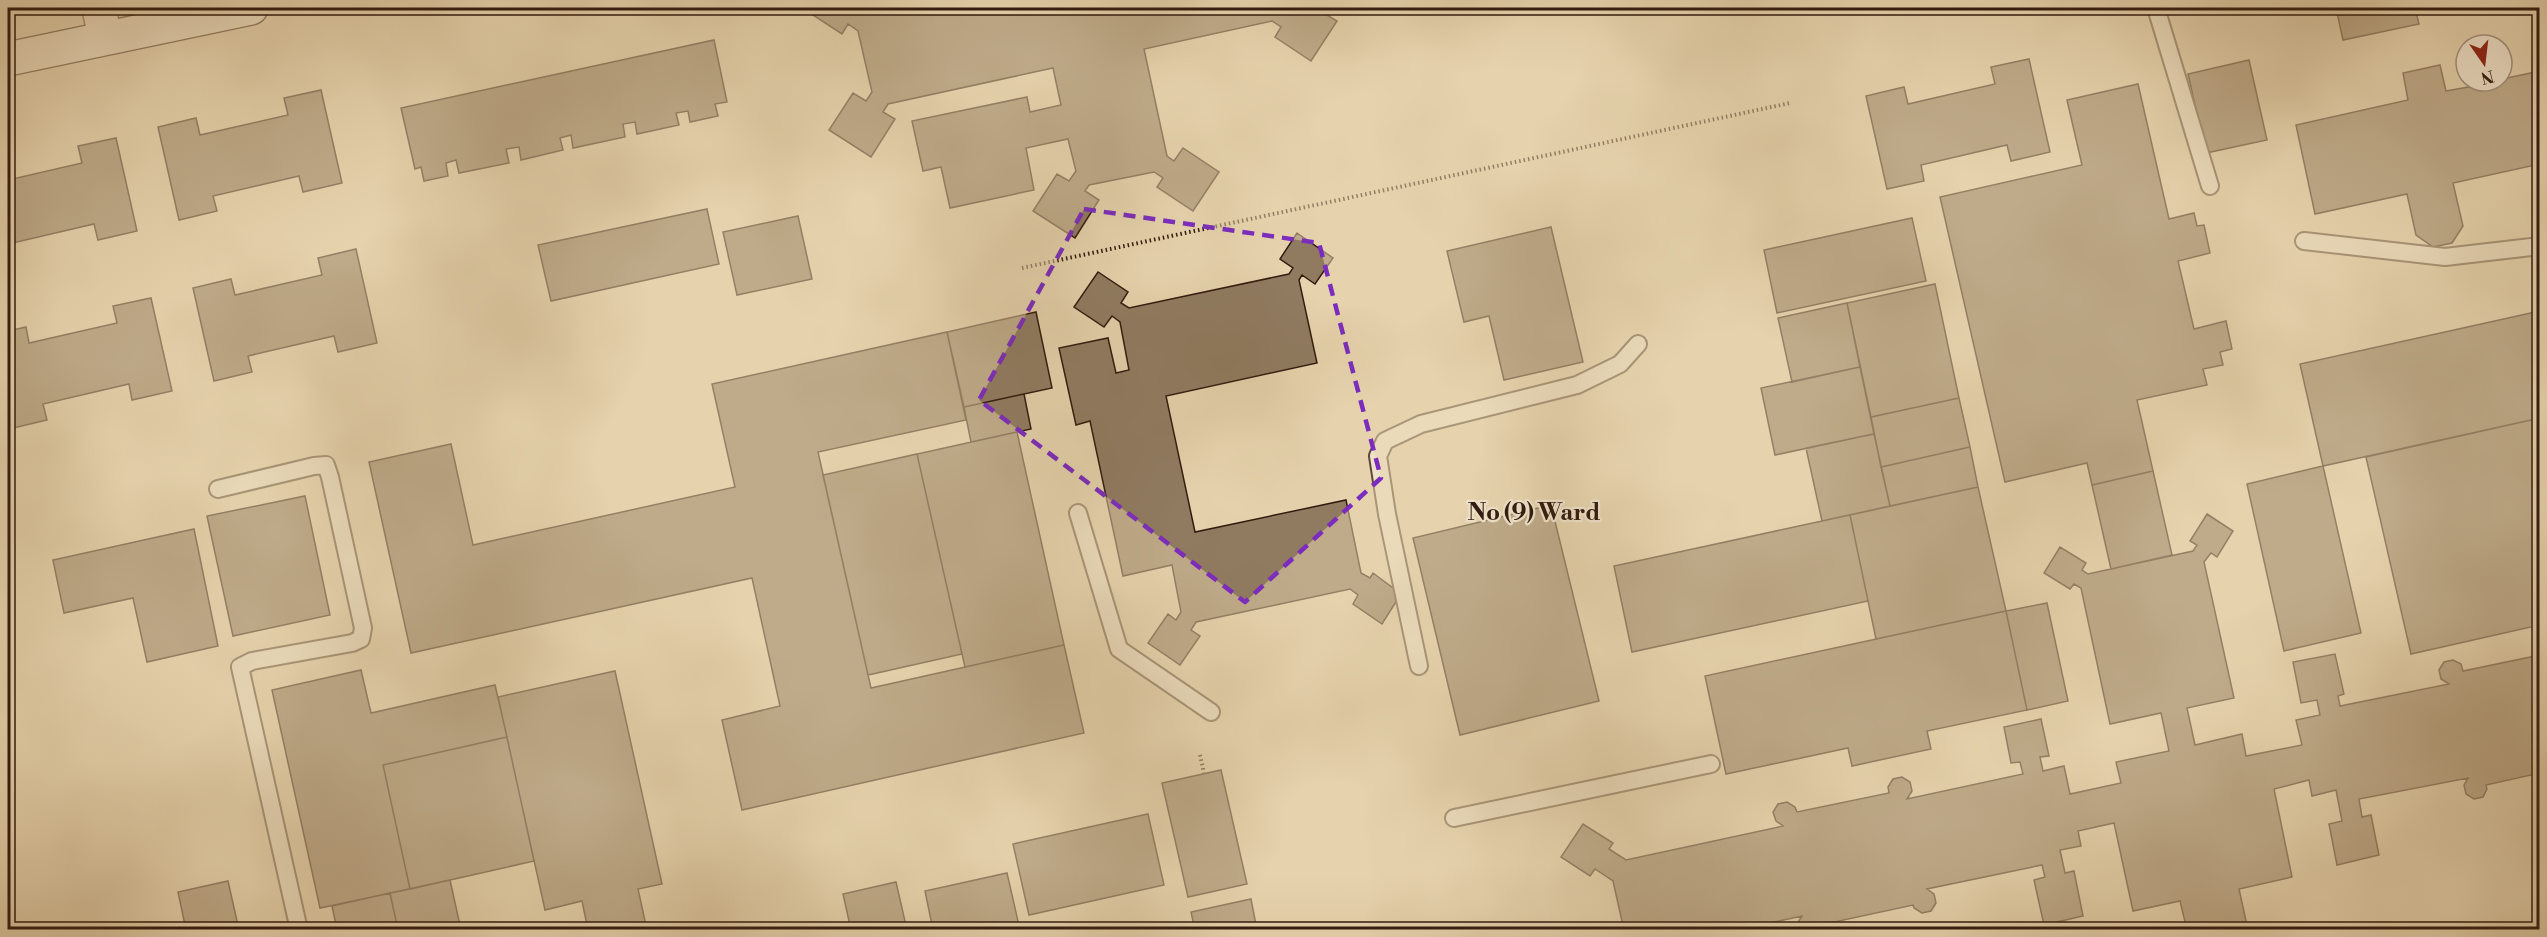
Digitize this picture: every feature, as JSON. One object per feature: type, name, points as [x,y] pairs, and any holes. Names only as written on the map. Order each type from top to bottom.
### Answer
[{"type":"main road","points":[[8,59],[102,23],[251,8]]},
{"type":"lane","points":[[2156,8],[2210,186]]},
{"type":"lane","points":[[2304,241],[2445,256],[2540,246]]},
{"type":"lane","points":[[1419,666],[1387,514],[1378,456],[1385,441],[1420,424],[1577,385],[1620,364],[1638,344]]},
{"type":"lane","points":[[218,489],[326,465],[363,628],[360,639],[352,643],[252,661],[240,667],[299,930]]},
{"type":"lane","points":[[1078,513],[1119,649],[1211,712]]},
{"type":"lane","points":[[1454,818],[1711,764]]},
{"type":"path","points":[[1022,268],[1790,103]]},
{"type":"path","points":[[1200,755],[1204,773]]},
{"type":"highlighted area","points":[[1084,209],[1319,243],[1381,478],[1245,602],[979,400]]},
{"type":"building","points":[[807,8],[864,8],[868,11],[882,8],[1315,8],[1337,21],[1311,61],[1275,37],[1281,27],[1272,21],[1144,49],[1167,156],[1174,161],[1183,148],[1219,172],[1193,211],[1157,187],[1163,178],[1154,172],[1089,185],[1085,191],[1099,200],[1075,238],[1033,211],[1057,174],[1069,181],[1076,171],[1068,139],[1026,148],[1034,190],[950,208],[941,167],[923,171],[912,121],[1027,97],[1030,112],[1061,105],[1053,68],[888,104],[883,112],[895,119],[871,157],[829,130],[853,93],[866,101],[872,92],[858,31],[848,24],[842,34],[805,10]]},
{"type":"building","points":[[2336,8],[2415,8],[2419,24],[2343,40]]},
{"type":"building","points":[[714,40],[727,102],[715,104],[718,116],[690,122],[688,111],[676,113],[679,125],[637,134],[635,122],[623,124],[625,137],[573,148],[571,135],[560,138],[563,150],[521,160],[519,147],[506,149],[509,163],[459,173],[456,160],[446,163],[448,176],[424,181],[421,167],[415,169],[401,108]]},
{"type":"building","points":[[2029,59],[2050,152],[2011,161],[2007,145],[1921,165],[1924,181],[1887,189],[1866,96],[1904,87],[1908,104],[1995,84],[1991,67]]},
{"type":"building","points":[[2249,60],[2267,140],[2206,153],[2188,74]]},
{"type":"building","points":[[2440,65],[2446,91],[2514,93],[2514,76],[2540,71],[2540,164],[2453,183],[2463,226],[2452,243],[2433,247],[2416,235],[2407,194],[2315,214],[2296,125],[2408,100],[2403,73]]},
{"type":"building","points":[[2138,84],[2169,219],[2194,213],[2197,226],[2204,225],[2210,253],[2178,261],[2194,329],[2226,321],[2232,349],[2220,352],[2223,365],[2203,369],[2207,385],[2137,400],[2153,471],[2092,485],[2087,463],[2005,482],[1940,197],[2082,165],[2067,100]]},
{"type":"building","points":[[321,90],[342,183],[303,192],[299,176],[213,196],[217,211],[179,220],[158,127],[196,118],[200,135],[288,115],[284,98]]},
{"type":"building","points":[[116,138],[137,231],[98,240],[94,224],[8,244],[8,180],[82,163],[78,146]]},
{"type":"building","points":[[707,209],[719,264],[551,301],[538,245]]},
{"type":"building","points":[[798,216],[812,279],[737,295],[723,232]]},
{"type":"building","points":[[1912,218],[1926,281],[1777,313],[1764,250]]},
{"type":"building","points":[[1551,227],[1583,362],[1504,380],[1489,316],[1464,322],[1447,251]]},
{"type":"building","points":[[1297,233],[1333,258],[1315,284],[1302,275],[1299,280],[1317,363],[1166,396],[1195,532],[1346,500],[1361,573],[1370,578],[1373,573],[1401,594],[1382,624],[1353,604],[1358,595],[1350,589],[1196,622],[1191,630],[1200,636],[1180,665],[1148,643],[1168,614],[1176,620],[1181,612],[1172,565],[1123,576],[1090,421],[1076,425],[1059,348],[1108,338],[1116,373],[1129,370],[1120,322],[1112,316],[1104,327],[1074,307],[1098,272],[1128,292],[1121,303],[1129,308],[1289,274],[1293,268],[1280,259]]},
{"type":"building","points":[[8,244],[11,260],[8,260]]},
{"type":"building","points":[[356,249],[377,343],[338,352],[334,336],[248,356],[252,372],[214,381],[193,288],[231,279],[235,295],[322,275],[318,258]]},
{"type":"building","points":[[1935,284],[1959,398],[1871,417],[1847,303]]},
{"type":"building","points":[[151,298],[172,391],[132,400],[129,384],[43,404],[47,420],[9,429],[8,331],[26,327],[29,343],[117,323],[113,306]]},
{"type":"building","points":[[1847,303],[1860,367],[1792,382],[1778,318]]},
{"type":"building","points":[[2540,311],[2540,418],[2323,466],[2300,364]]},
{"type":"building","points":[[1036,312],[1052,388],[964,407],[947,332]]},
{"type":"building","points":[[947,332],[966,420],[818,452],[871,688],[1064,645],[1084,733],[742,810],[722,720],[780,706],[752,578],[411,653],[369,462],[451,444],[473,545],[735,487],[712,384]]},
{"type":"building","points":[[1860,367],[1874,434],[1775,455],[1761,388]]},
{"type":"building","points":[[1024,394],[1031,429],[971,442],[964,407]]},
{"type":"building","points":[[1959,398],[1970,447],[1881,467],[1871,417]]},
{"type":"building","points":[[2540,418],[2540,625],[2411,654],[2366,457]]},
{"type":"building","points":[[1017,432],[1064,645],[965,667],[917,454]]},
{"type":"building","points":[[1874,434],[1890,506],[1822,521],[1806,448]]},
{"type":"building","points":[[1970,447],[1978,487],[1890,506],[1881,467]]},
{"type":"building","points":[[917,454],[962,654],[868,675],[823,475]]},
{"type":"building","points":[[2323,466],[2361,633],[2284,651],[2247,484]]},
{"type":"building","points":[[2153,471],[2172,555],[2111,569],[2092,485]]},
{"type":"building","points":[[1978,487],[2006,611],[1876,639],[1850,515]]},
{"type":"building","points":[[305,496],[330,615],[233,636],[207,516]]},
{"type":"building","points":[[1551,505],[1599,701],[1460,735],[1413,538]]},
{"type":"building","points":[[2207,514],[2233,531],[2217,557],[2211,553],[2204,562],[2234,698],[2187,708],[2195,745],[2242,734],[2246,756],[2302,745],[2296,720],[2320,715],[2317,700],[2301,703],[2293,662],[2335,654],[2344,694],[2338,696],[2340,706],[2449,684],[2441,679],[2439,670],[2444,662],[2453,660],[2461,664],[2463,671],[2540,655],[2540,773],[2486,785],[2487,789],[2483,797],[2474,799],[2466,794],[2464,785],[2468,778],[2359,799],[2362,817],[2371,815],[2379,855],[2337,865],[2329,824],[2342,821],[2336,790],[2312,796],[2309,780],[2274,789],[2292,877],[2239,889],[2248,930],[2187,930],[2180,901],[2133,911],[2114,823],[2078,831],[2081,846],[2060,850],[2065,873],[2074,871],[2083,916],[2044,925],[2034,880],[2045,877],[2042,865],[1927,889],[1934,894],[1936,903],[1931,911],[1922,913],[1913,905],[1820,925],[1820,930],[1798,930],[1797,924],[1802,916],[1739,930],[1624,930],[1613,881],[1595,869],[1590,876],[1561,857],[1583,824],[1613,843],[1609,849],[1626,860],[1783,826],[1776,821],[1773,812],[1778,804],[1787,802],[1795,807],[1797,812],[1889,793],[1888,787],[1893,779],[1902,777],[1910,782],[1912,791],[1907,799],[2023,774],[2020,762],[2011,763],[2004,727],[2041,719],[2049,756],[2040,757],[2043,771],[2064,766],[2070,794],[2121,783],[2116,762],[2169,751],[2161,713],[2110,724],[2081,588],[2074,584],[2070,589],[2044,573],[2060,547],[2086,563],[2082,570],[2088,574],[2193,551],[2197,545],[2190,541]]},
{"type":"building","points":[[1850,515],[1868,601],[1632,652],[1614,566]]},
{"type":"building","points":[[194,529],[218,646],[147,662],[133,598],[64,613],[53,560]]},
{"type":"building","points":[[2047,603],[2068,701],[2027,710],[2006,611]]},
{"type":"building","points":[[2006,611],[2027,710],[1927,731],[1931,749],[1852,766],[1848,748],[1726,774],[1705,676]]},
{"type":"building","points":[[361,670],[371,713],[495,685],[507,737],[383,765],[410,889],[320,908],[272,690]]},
{"type":"building","points":[[615,671],[662,884],[638,889],[647,930],[588,930],[582,901],[545,910],[498,697]]},
{"type":"building","points":[[507,737],[534,861],[410,889],[383,765]]},
{"type":"building","points":[[1221,770],[1247,884],[1188,897],[1162,783]]},
{"type":"building","points":[[1148,814],[1164,885],[1029,915],[1013,844]]},
{"type":"building","points":[[1007,873],[1020,930],[933,930],[925,891]]},
{"type":"building","points":[[450,880],[461,930],[398,930],[390,893]]},
{"type":"building","points":[[228,881],[239,930],[186,930],[178,892]]},
{"type":"building","points":[[896,882],[907,930],[851,930],[843,894]]},
{"type":"building","points":[[390,893],[398,930],[337,930],[332,906]]},
{"type":"building","points":[[1251,899],[1257,930],[1195,930],[1191,912]]},
{"type":"building","points":[[1338,924],[1339,930],[1316,930]]},
{"type":"district","name":"No (9) Ward","points":[[1534,513]]}]
